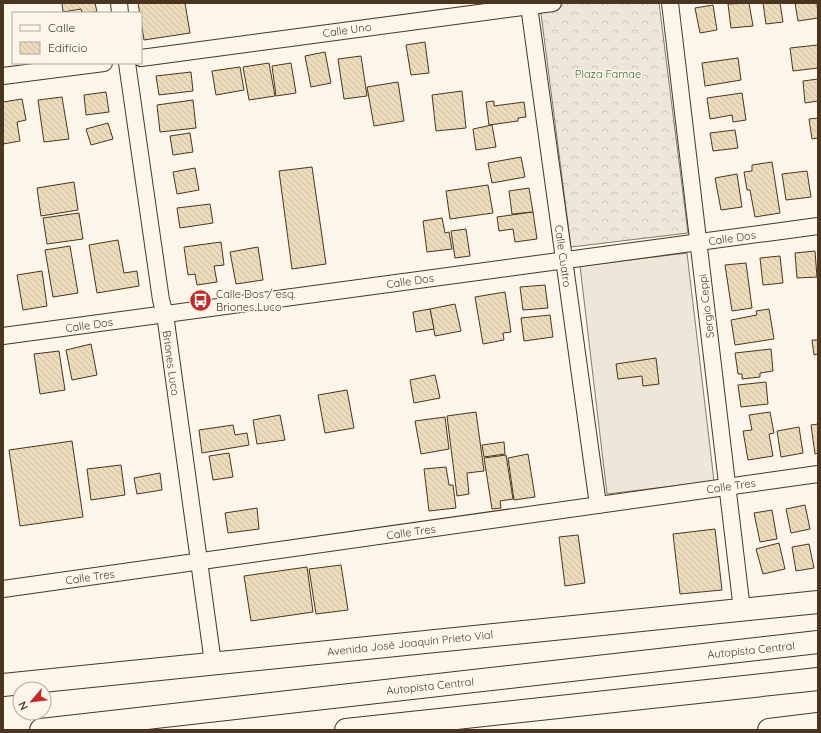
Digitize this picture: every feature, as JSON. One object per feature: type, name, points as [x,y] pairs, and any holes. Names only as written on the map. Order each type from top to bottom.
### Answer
[{"type":"main road","name":"Avenida José Joaquín Prieto Vial","points":[[3,685],[818,602]]},
{"type":"main road","name":"Autopista Central","points":[[41,730],[818,642]]},
{"type":"main road","points":[[346,730],[818,679]]},
{"type":"main road","points":[[769,730],[818,724]]},
{"type":"street","name":"Calle Uno","points":[[142,58],[553,3]]},
{"type":"street","name":"Sergio Ceppi","points":[[670,3],[742,610]]},
{"type":"street","name":"Calle Cuatro","points":[[529,6],[598,505]]},
{"type":"street","points":[[3,76],[96,64]]},
{"type":"street","name":"Briones Luco","points":[[127,64],[161,300],[165,314],[213,663]]},
{"type":"street","name":"Calle Dos","points":[[3,336],[818,226]]},
{"type":"street","name":"Calle Tres","points":[[3,589],[818,474]]},
{"type":"green space","name":"Plaza Famae","points":[[568,3],[659,3],[688,233],[571,247],[540,6]]},
{"type":"green space","points":[[687,253],[714,481],[607,494],[580,266]]},
{"type":"building","points":[[62,3],[95,3],[97,12],[82,12],[81,9],[63,12]]},
{"type":"building","points":[[138,3],[185,3],[190,33],[144,40],[142,12],[139,12]]},
{"type":"building","points":[[749,3],[753,26],[731,28],[728,4]]},
{"type":"building","points":[[763,3],[780,3],[783,22],[766,24]]},
{"type":"building","points":[[795,3],[817,3],[818,18],[798,21]]},
{"type":"building","points":[[713,5],[717,30],[700,33],[695,8]]},
{"type":"building","points":[[425,42],[429,73],[411,75],[406,45]]},
{"type":"building","points":[[818,45],[818,68],[793,71],[790,48]]},
{"type":"building","points":[[325,52],[331,83],[311,87],[305,56]]},
{"type":"building","points":[[361,56],[367,96],[344,99],[338,59]]},
{"type":"building","points":[[738,58],[741,80],[705,86],[702,63]]},
{"type":"building","points":[[269,63],[275,96],[249,100],[243,67]]},
{"type":"building","points":[[291,63],[296,93],[276,96],[272,66]]},
{"type":"building","points":[[240,67],[244,90],[216,95],[212,71]]},
{"type":"building","points":[[191,72],[193,91],[159,95],[156,76]]},
{"type":"building","points":[[818,79],[818,101],[805,103],[803,81]]},
{"type":"building","points":[[398,82],[404,121],[374,126],[367,87]]},
{"type":"building","points":[[462,91],[466,128],[436,131],[432,95]]},
{"type":"building","points":[[106,92],[109,112],[86,115],[84,95]]},
{"type":"building","points":[[742,93],[746,120],[733,122],[732,115],[710,119],[707,98]]},
{"type":"building","points":[[62,97],[69,139],[44,142],[38,100]]},
{"type":"building","points":[[22,99],[26,120],[17,122],[20,141],[3,144],[3,102]]},
{"type":"building","points":[[193,100],[196,128],[160,132],[157,105]]},
{"type":"building","points":[[494,101],[494,106],[524,102],[526,117],[518,118],[518,121],[489,125],[486,102]]},
{"type":"building","points":[[818,118],[818,138],[812,139],[809,119]]},
{"type":"building","points":[[108,123],[113,139],[91,145],[86,129]]},
{"type":"building","points":[[492,125],[496,147],[476,150],[473,129]]},
{"type":"building","points":[[735,130],[738,148],[713,151],[710,133]]},
{"type":"building","points":[[190,133],[193,152],[173,155],[170,136]]},
{"type":"building","points":[[521,157],[525,177],[492,183],[488,163]]},
{"type":"building","points":[[772,162],[780,213],[755,217],[750,190],[747,190],[744,172],[752,171],[752,165]]},
{"type":"building","points":[[312,167],[326,264],[292,269],[279,171]]},
{"type":"building","points":[[195,168],[199,190],[177,194],[173,172]]},
{"type":"building","points":[[807,171],[811,197],[786,200],[782,174]]},
{"type":"building","points":[[737,174],[742,207],[721,210],[715,178]]},
{"type":"building","points":[[74,182],[78,210],[41,216],[37,188]]},
{"type":"building","points":[[488,185],[493,213],[450,219],[446,191]]},
{"type":"building","points":[[529,188],[533,212],[512,214],[509,191]]},
{"type":"building","points":[[210,204],[213,223],[180,228],[177,208]]},
{"type":"building","points":[[533,212],[537,239],[515,242],[513,229],[499,231],[497,217]]},
{"type":"building","points":[[79,213],[83,239],[47,244],[43,218]]},
{"type":"building","points":[[442,218],[445,233],[449,232],[452,249],[427,252],[423,221]]},
{"type":"building","points":[[466,229],[470,256],[455,258],[451,231]]},
{"type":"building","points":[[118,240],[124,273],[137,271],[139,286],[97,293],[89,245]]},
{"type":"building","points":[[221,242],[224,265],[214,266],[217,282],[197,285],[195,274],[188,275],[184,247]]},
{"type":"building","points":[[70,246],[78,293],[53,297],[45,250]]},
{"type":"building","points":[[258,247],[263,280],[236,284],[230,252]]},
{"type":"building","points":[[815,251],[817,277],[797,278],[795,253]]},
{"type":"building","points":[[780,256],[783,283],[763,285],[760,258]]},
{"type":"building","points":[[746,263],[752,308],[732,311],[725,265]]},
{"type":"building","points":[[42,271],[47,306],[23,310],[17,275]]},
{"type":"building","points":[[545,285],[548,308],[523,310],[520,287]]},
{"type":"building","points":[[505,292],[511,332],[503,333],[504,340],[483,344],[475,297]]},
{"type":"building","points":[[455,304],[461,331],[435,336],[430,309]]},
{"type":"building","points":[[430,309],[434,329],[416,332],[413,312]]},
{"type":"building","points":[[769,309],[774,339],[735,345],[731,320],[757,315],[756,311]]},
{"type":"building","points":[[550,315],[553,337],[524,341],[521,318]]},
{"type":"building","points":[[812,340],[818,340],[818,354],[814,355]]},
{"type":"building","points":[[91,344],[97,375],[72,380],[66,350]]},
{"type":"building","points":[[771,349],[773,371],[760,373],[760,377],[742,379],[742,374],[738,374],[735,353]]},
{"type":"building","points":[[59,351],[65,390],[40,394],[34,354]]},
{"type":"building","points":[[656,358],[659,384],[643,386],[642,376],[618,379],[616,364]]},
{"type":"building","points":[[435,375],[440,398],[414,403],[410,380]]},
{"type":"building","points":[[766,382],[768,404],[741,407],[738,385]]},
{"type":"building","points":[[347,390],[354,428],[325,433],[318,395]]},
{"type":"building","points":[[476,412],[484,471],[467,473],[469,494],[457,496],[447,416]]},
{"type":"building","points":[[770,412],[774,433],[769,434],[773,456],[748,460],[743,431],[752,430],[749,415]]},
{"type":"building","points":[[280,415],[285,440],[257,444],[253,420]]},
{"type":"building","points":[[445,417],[449,449],[421,454],[415,421]]},
{"type":"building","points":[[818,424],[818,453],[815,454],[811,425]]},
{"type":"building","points":[[233,425],[235,435],[247,433],[249,445],[202,453],[199,430]]},
{"type":"building","points":[[799,427],[803,453],[781,457],[777,431]]},
{"type":"building","points":[[72,441],[83,517],[20,526],[9,450]]},
{"type":"building","points":[[504,442],[505,454],[484,457],[482,445]]},
{"type":"building","points":[[229,453],[233,477],[213,480],[209,456]]},
{"type":"building","points":[[528,454],[535,497],[514,500],[508,458]]},
{"type":"building","points":[[506,455],[513,499],[500,501],[501,508],[492,509],[484,458]]},
{"type":"building","points":[[121,465],[125,495],[91,500],[87,469]]},
{"type":"building","points":[[446,467],[449,485],[453,485],[456,508],[429,511],[424,469]]},
{"type":"building","points":[[160,473],[162,490],[137,494],[134,478]]},
{"type":"building","points":[[805,505],[810,529],[791,533],[786,509]]},
{"type":"building","points":[[257,508],[259,529],[228,533],[225,513]]},
{"type":"building","points":[[772,510],[777,539],[760,542],[754,513]]},
{"type":"building","points":[[715,529],[722,590],[680,594],[673,534]]},
{"type":"building","points":[[578,535],[585,583],[565,586],[559,537]]},
{"type":"building","points":[[779,543],[785,569],[763,574],[756,549]]},
{"type":"building","points":[[809,544],[814,568],[796,571],[792,547]]},
{"type":"building","points":[[341,565],[348,610],[316,614],[309,569]]},
{"type":"building","points":[[307,567],[313,612],[251,621],[244,576]]},
{"type":"place","name":"Calle Dos / esq. Briones Luco","points":[[201,300]]}]
